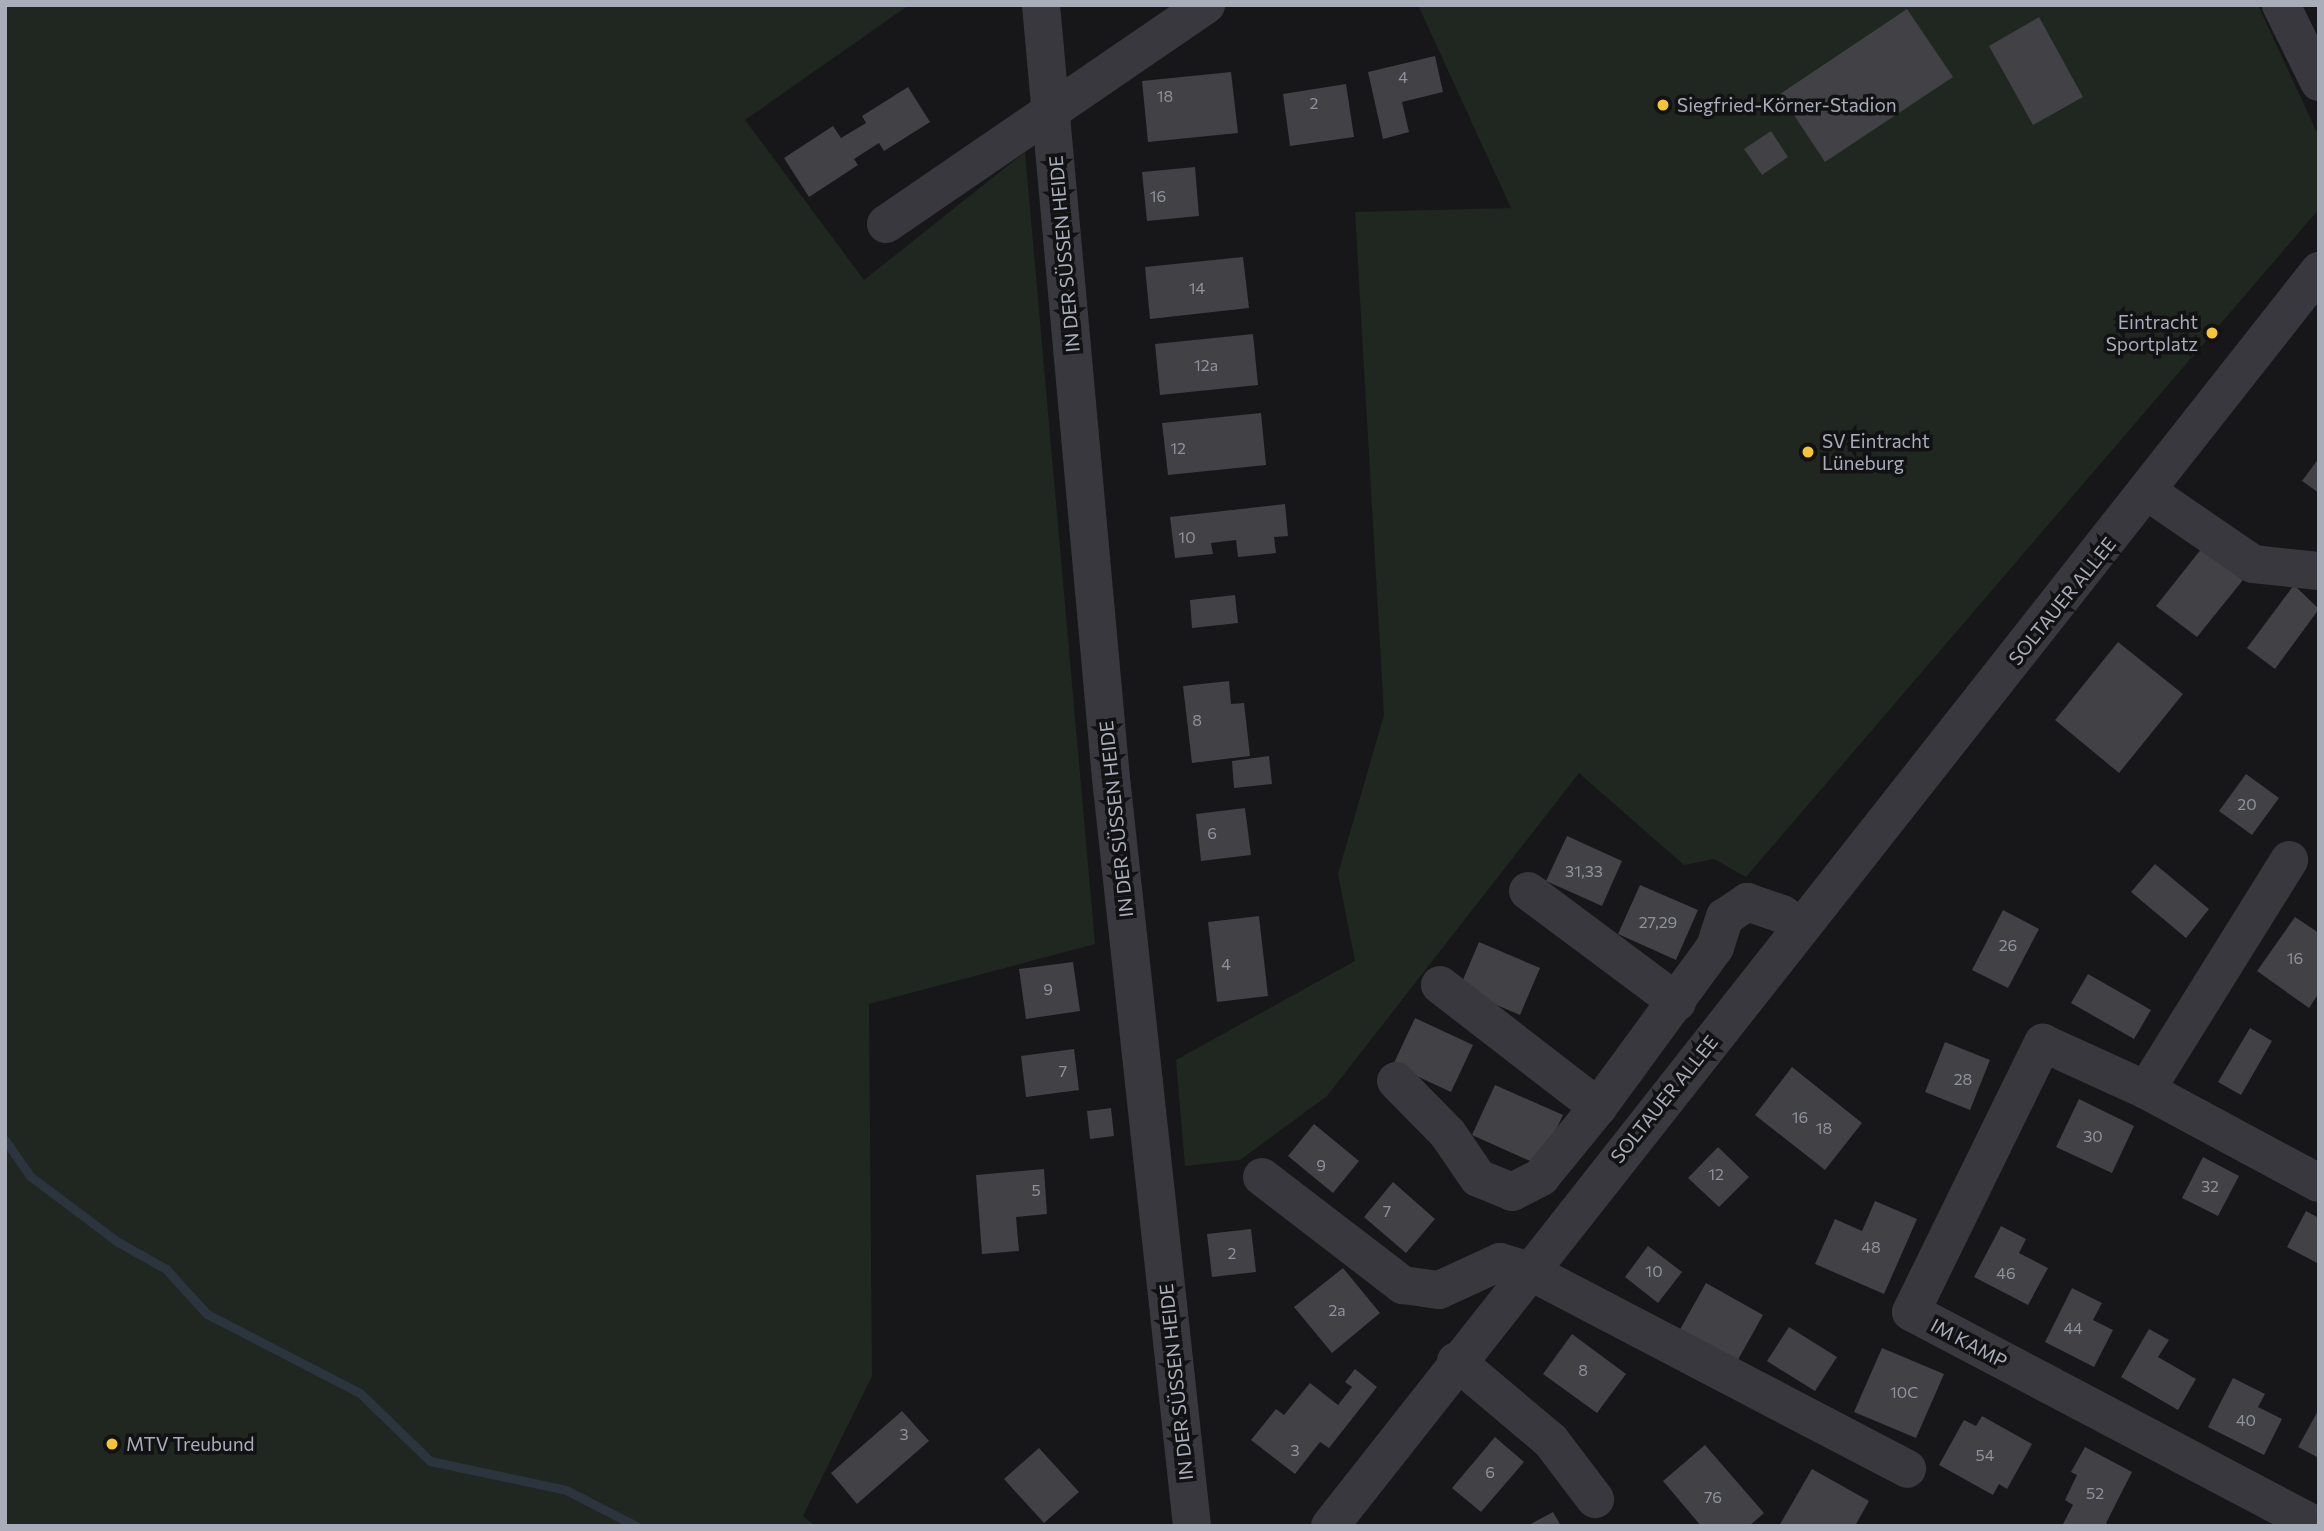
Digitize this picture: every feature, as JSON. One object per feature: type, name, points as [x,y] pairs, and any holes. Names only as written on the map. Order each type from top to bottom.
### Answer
[{"type":"street","name":"IN DER SÜSSEN HEIDE","points":[[1041,5],[1111,778],[1192,1526]]},
{"type":"street","points":[[886,224],[1206,5]]},
{"type":"street","points":[[2281,5],[2319,82]]},
{"type":"street","name":"SOLTAUER ALLEE","points":[[1330,1526],[1527,1270],[2148,492],[2319,271]]},
{"type":"street","points":[[2148,492],[2253,564],[2319,570]]},
{"type":"street","points":[[2146,1090],[2289,860]]},
{"type":"street","points":[[1528,891],[1677,1002]]},
{"type":"street","points":[[1396,1081],[1448,1134],[1478,1178],[1512,1192],[1541,1177],[1598,1107],[1715,947],[1725,917],[1747,902],[1783,914],[1801,927]]},
{"type":"street","points":[[1440,985],[1598,1107]]},
{"type":"street","name":"IM KAMP","points":[[2317,1526],[1911,1312],[2043,1043],[2146,1090],[2319,1183]]},
{"type":"street","points":[[1262,1177],[1403,1285],[1439,1290],[1500,1262],[1527,1270],[1906,1469]]},
{"type":"street","points":[[1456,1361],[1551,1441],[1595,1499]]},
{"type":"shaded area","points":[[5,5],[909,5],[745,120],[864,280],[1025,152],[1095,944],[869,1004],[872,1376],[803,1516],[815,1526],[5,1526]]},
{"type":"shaded area","name":"SV Eintracht Lüneburg","points":[[1418,5],[2258,5],[2319,137],[2319,209],[1746,877],[1714,859],[1684,865],[1579,773],[1327,1096],[1240,1160],[1185,1166],[1176,1060],[1355,961],[1338,874],[1384,715],[1355,212],[1511,208]]},
{"type":"building","points":[[1907,9],[1953,77],[1825,162],[1780,94]]},
{"type":"building","points":[[2039,17],[2083,97],[2033,125],[1989,46]]},
{"type":"building","points":[[1435,56],[1443,92],[1402,102],[1409,132],[1383,139],[1368,72]]},
{"type":"building","points":[[1231,72],[1238,133],[1148,142],[1142,81]]},
{"type":"building","points":[[1346,84],[1354,137],[1290,146],[1283,94]]},
{"type":"building","points":[[908,87],[930,122],[884,151],[879,143],[854,159],[858,165],[809,197],[784,158],[833,126],[841,138],[866,123],[862,116]]},
{"type":"building","points":[[1771,131],[1788,157],[1762,175],[1744,149]]},
{"type":"building","points":[[1195,167],[1199,216],[1147,221],[1142,172]]},
{"type":"building","points":[[1243,257],[1249,308],[1150,319],[1145,267]]},
{"type":"building","points":[[1253,334],[1258,385],[1160,395],[1155,344]]},
{"type":"building","points":[[1261,413],[1266,465],[1168,475],[1162,423]]},
{"type":"building","points":[[2319,458],[2319,493],[2302,481]]},
{"type":"building","points":[[1285,504],[1288,536],[1274,537],[1276,553],[1238,557],[1236,540],[1211,543],[1213,554],[1175,558],[1170,517]]},
{"type":"building","points":[[2202,548],[2243,580],[2197,637],[2156,606]]},
{"type":"building","points":[[2294,585],[2319,609],[2275,669],[2247,648]]},
{"type":"building","points":[[1235,595],[1238,623],[1192,628],[1190,600]]},
{"type":"building","points":[[2118,642],[2183,694],[2119,773],[2055,720]]},
{"type":"building","points":[[1229,681],[1231,704],[1244,703],[1250,756],[1192,763],[1183,686]]},
{"type":"building","points":[[1269,756],[1272,784],[1234,788],[1232,761]]},
{"type":"building","points":[[2246,774],[2279,798],[2252,835],[2219,811]]},
{"type":"building","points":[[1245,808],[1251,855],[1201,861],[1196,814]]},
{"type":"building","points":[[1567,836],[1622,861],[1602,906],[1546,881]]},
{"type":"building","points":[[2155,864],[2209,909],[2186,938],[2131,892]]},
{"type":"building","points":[[1640,885],[1698,910],[1676,960],[1618,934]]},
{"type":"building","points":[[2003,910],[2039,929],[2008,988],[1972,970]]},
{"type":"building","points":[[1259,916],[1268,996],[1217,1002],[1208,922]]},
{"type":"building","points":[[2295,917],[2319,933],[2319,993],[2309,1008],[2257,971]]},
{"type":"building","points":[[1479,942],[1540,968],[1520,1015],[1459,989]]},
{"type":"building","points":[[1073,962],[1080,1011],[1026,1019],[1019,969]]},
{"type":"building","points":[[2088,974],[2151,1010],[2134,1039],[2071,1003]]},
{"type":"building","points":[[1415,1018],[1473,1045],[1451,1092],[1393,1065]]},
{"type":"building","points":[[2250,1028],[2272,1041],[2241,1095],[2218,1082]]},
{"type":"building","points":[[1945,1042],[1990,1060],[1970,1110],[1925,1092]]},
{"type":"building","points":[[1074,1049],[1079,1090],[1026,1097],[1021,1056]]},
{"type":"building","points":[[1792,1067],[1862,1123],[1825,1170],[1755,1115]]},
{"type":"building","points":[[1495,1085],[1563,1115],[1539,1165],[1472,1135]]},
{"type":"building","points":[[2079,1099],[2134,1126],[2112,1173],[2056,1147]]},
{"type":"building","points":[[1111,1108],[1114,1136],[1090,1139],[1087,1111]]},
{"type":"building","points":[[1314,1124],[1359,1161],[1333,1193],[1288,1156]]},
{"type":"building","points":[[1718,1147],[1749,1177],[1719,1207],[1688,1178]]},
{"type":"building","points":[[2203,1157],[2239,1176],[2218,1216],[2182,1198]]},
{"type":"building","points":[[1044,1169],[1047,1214],[1016,1217],[1019,1251],[982,1254],[976,1175]]},
{"type":"building","points":[[1393,1182],[1435,1219],[1406,1253],[1364,1217]]},
{"type":"building","points":[[1875,1201],[1917,1219],[1884,1294],[1815,1264],[1835,1219],[1862,1231]]},
{"type":"building","points":[[2306,1211],[2319,1218],[2319,1264],[2287,1247]]},
{"type":"building","points":[[2001,1226],[2026,1239],[2019,1253],[2048,1268],[2028,1305],[1974,1277]]},
{"type":"building","points":[[1251,1229],[1256,1272],[1212,1277],[1207,1234]]},
{"type":"building","points":[[1648,1246],[1682,1272],[1658,1303],[1625,1277]]},
{"type":"building","points":[[1343,1268],[1380,1313],[1332,1353],[1294,1307]]},
{"type":"building","points":[[1706,1283],[1763,1315],[1735,1365],[1678,1333]]},
{"type":"building","points":[[2072,1288],[2102,1303],[2093,1320],[2113,1330],[2094,1367],[2045,1342]]},
{"type":"building","points":[[1789,1327],[1837,1357],[1815,1391],[1767,1361]]},
{"type":"building","points":[[2149,1329],[2169,1340],[2158,1357],[2196,1379],[2178,1410],[2121,1377]]},
{"type":"building","points":[[1572,1334],[1626,1374],[1597,1413],[1543,1374]]},
{"type":"building","points":[[1882,1348],[1944,1374],[1916,1438],[1854,1412]]},
{"type":"building","points":[[1355,1369],[1377,1387],[1329,1448],[1320,1442],[1295,1474],[1251,1440],[1276,1409],[1284,1415],[1310,1383],[1338,1405],[1352,1387],[1345,1382]]},
{"type":"building","points":[[2233,1378],[2265,1394],[2258,1407],[2282,1419],[2264,1455],[2208,1427]]},
{"type":"building","points":[[2319,1409],[2319,1458],[2298,1447]]},
{"type":"building","points":[[902,1411],[929,1441],[857,1504],[831,1473]]},
{"type":"building","points":[[1982,1416],[2032,1444],[2007,1489],[1999,1484],[1993,1495],[1939,1465],[1964,1420],[1976,1426]]},
{"type":"building","points":[[1495,1437],[1524,1462],[1481,1512],[1452,1488]]},
{"type":"building","points":[[1705,1445],[1764,1513],[1749,1526],[1701,1526],[1663,1481]]},
{"type":"building","points":[[2085,1447],[2132,1472],[2106,1523],[2110,1526],[2062,1526],[2073,1505],[2065,1500],[2077,1475],[2071,1472]]},
{"type":"building","points":[[1039,1448],[1079,1492],[1044,1523],[1004,1479]]},
{"type":"building","points":[[1812,1469],[1869,1501],[1855,1526],[1779,1526]]},
{"type":"building","points":[[1553,1512],[1561,1526],[1527,1526]]},
{"type":"waterway","points":[[5,1140],[30,1176],[118,1242],[166,1269],[207,1314],[360,1393],[430,1461],[566,1490],[636,1526]]},
{"type":"place","name":"Siegfried-Körner-Stadion","points":[[1663,105]]},
{"type":"place","name":"Eintracht Sportplatz","points":[[2212,333]]},
{"type":"place","name":"SV Eintracht Lüneburg","points":[[1808,452]]},
{"type":"place","name":"MTV Treubund","points":[[112,1444]]}]
